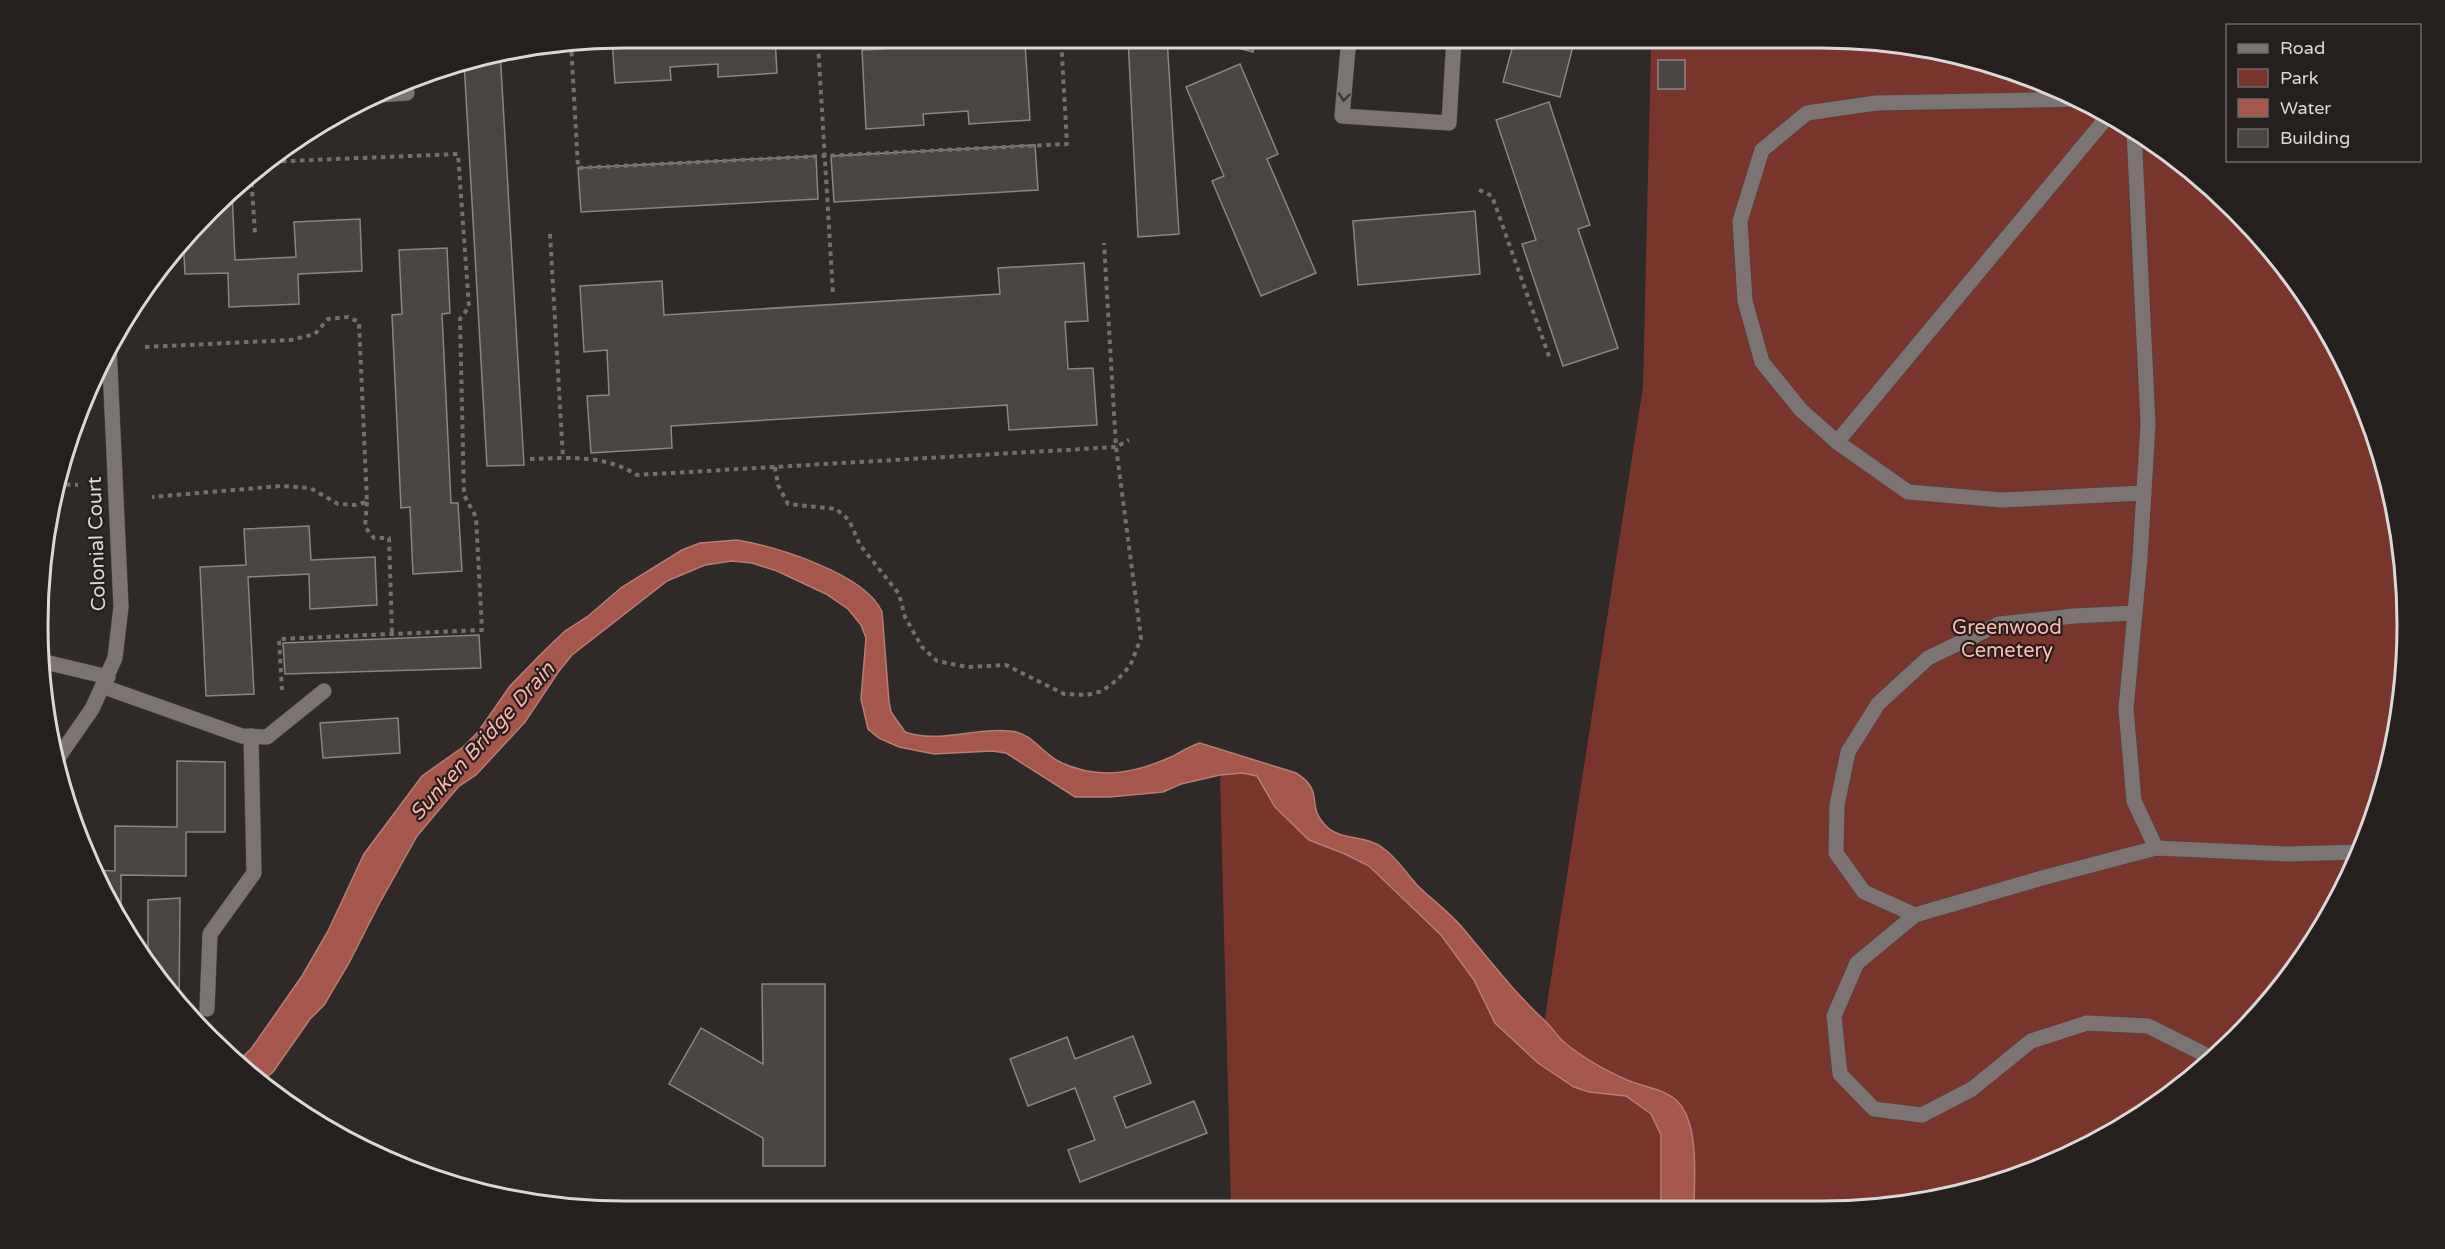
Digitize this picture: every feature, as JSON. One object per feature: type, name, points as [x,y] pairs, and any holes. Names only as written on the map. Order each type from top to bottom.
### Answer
[{"type":"street","points":[[1348,48],[1342,116],[1449,123],[1453,48]]},
{"type":"street","points":[[401,93],[407,93]]},
{"type":"street","points":[[2058,99],[1876,103],[1807,113],[1762,150],[1740,221],[1745,301],[1762,362],[1801,410],[1838,442],[1908,492],[2002,500],[2144,493]]},
{"type":"street","points":[[1838,442],[2103,122]]},
{"type":"street","points":[[2134,141],[2148,424],[2126,709],[2134,801],[2156,848]]},
{"type":"street","name":"Colonial Court","points":[[62,751],[92,709],[106,682],[115,658],[122,607],[110,364]]},
{"type":"street","points":[[1915,915],[1864,892],[1836,853],[1837,806],[1848,753],[1878,704],[1928,658],[1999,624],[2074,616],[2135,613]]},
{"type":"street","points":[[49,664],[106,682],[242,735],[251,736],[267,737],[324,691]]},
{"type":"street","points":[[207,1009],[210,934],[254,873],[251,736]]},
{"type":"street","points":[[2204,1055],[2148,1026],[2087,1023],[2031,1041],[1972,1089],[1922,1115],[1874,1109],[1840,1074],[1834,1016],[1857,963],[1915,915],[2156,848],[2288,854],[2350,852]]},
{"type":"path","points":[[818,48],[833,294]]},
{"type":"path","points":[[571,51],[578,168],[1067,144],[1062,48]]},
{"type":"path","points":[[282,161],[458,154],[469,307],[460,319],[464,495],[476,517],[483,630],[279,639],[282,691],[276,704],[287,722]]},
{"type":"path","points":[[252,185],[255,233]]},
{"type":"path","points":[[1479,190],[1492,196],[1550,359]]},
{"type":"path","points":[[550,234],[563,458]]},
{"type":"path","points":[[775,467],[778,485],[788,504],[836,508],[849,520],[860,545],[898,594],[905,617],[922,647],[937,661],[967,667],[1006,666],[1064,694],[1088,695],[1102,691],[1130,666],[1141,638],[1116,447],[1104,243]]},
{"type":"path","points":[[146,347],[291,340],[315,334],[328,319],[348,317],[359,322],[367,502],[365,527],[374,537],[388,538],[392,634]]},
{"type":"path","points":[[530,459],[586,458],[623,466],[637,475],[1116,447],[1129,440]]},
{"type":"path","points":[[66,484],[78,485]]},
{"type":"path","points":[[152,497],[281,486],[310,488],[338,504],[355,505],[367,502]]},
{"type":"green space","name":"Greenwood Cemetery","points":[[1651,48],[1858,49],[1933,59],[2006,79],[2041,92],[2109,125],[2141,145],[2201,191],[2228,217],[2254,244],[2300,304],[2338,370],[2366,439],[2377,475],[2386,512],[2396,587],[2396,662],[2386,737],[2377,774],[2353,845],[2338,879],[2300,945],[2278,975],[2254,1005],[2201,1058],[2141,1104],[2109,1124],[2041,1157],[1970,1181],[1933,1190],[1858,1200],[1231,1201],[1220,775],[1242,773],[1257,776],[1275,807],[1322,846],[1369,866],[1441,935],[1474,980],[1495,1023],[1538,1062],[1643,387]]},
{"type":"water","name":"Sunken Bridge Drain","points":[[737,540],[774,549],[840,574],[873,598],[882,612],[891,712],[905,732],[944,736],[983,731],[1010,731],[1025,735],[1060,762],[1074,768],[1102,773],[1129,771],[1157,763],[1200,743],[1296,773],[1310,786],[1316,811],[1325,825],[1338,834],[1369,841],[1388,852],[1417,885],[1461,925],[1513,988],[1562,1041],[1603,1068],[1627,1080],[1666,1094],[1677,1101],[1689,1123],[1692,1137],[1695,1167],[1694,1201],[1661,1201],[1661,1135],[1651,1114],[1626,1096],[1589,1092],[1574,1087],[1538,1063],[1495,1023],[1474,980],[1441,935],[1369,866],[1309,840],[1275,807],[1257,776],[1242,773],[1220,775],[1181,784],[1163,792],[1109,797],[1075,797],[1006,753],[992,751],[934,754],[899,747],[879,738],[868,729],[861,699],[866,638],[861,625],[848,609],[826,594],[777,571],[752,563],[732,561],[705,565],[667,581],[572,655],[525,722],[476,775],[459,786],[417,836],[324,1005],[310,1019],[273,1072],[267,1077],[244,1058],[243,1057],[251,1049],[302,976],[328,931],[364,854],[422,776],[463,747],[478,732],[510,686],[565,631],[587,617],[622,587],[682,550],[700,543]]},
{"type":"building","points":[[613,48],[776,48],[777,73],[718,77],[718,64],[670,67],[671,80],[615,83]]},
{"type":"building","points":[[1025,48],[1030,120],[969,124],[968,111],[923,114],[924,125],[866,129],[862,50]]},
{"type":"building","points":[[1129,48],[1168,48],[1179,234],[1138,237]]},
{"type":"building","points":[[1239,48],[1254,48],[1253,52]]},
{"type":"building","points":[[1512,48],[1572,48],[1560,97],[1503,82]]},
{"type":"building","points":[[1658,60],[1685,60],[1685,89],[1658,89]]},
{"type":"building","points":[[501,62],[524,465],[487,466],[465,71]]},
{"type":"building","points":[[1240,64],[1278,154],[1267,159],[1316,273],[1261,296],[1212,181],[1224,176],[1186,87]]},
{"type":"building","points":[[1549,102],[1590,225],[1578,229],[1618,348],[1563,366],[1522,244],[1536,240],[1496,120]]},
{"type":"building","points":[[1035,145],[1038,190],[834,202],[831,156]]},
{"type":"building","points":[[816,156],[818,199],[581,212],[578,168]]},
{"type":"building","points":[[232,202],[235,260],[296,257],[294,222],[360,219],[362,271],[298,274],[299,304],[229,307],[228,273],[185,274],[184,253]]},
{"type":"building","points":[[1475,211],[1480,274],[1358,285],[1353,221]]},
{"type":"building","points":[[447,248],[450,313],[442,314],[451,503],[458,503],[462,571],[413,574],[410,507],[401,508],[392,315],[402,314],[399,250]]},
{"type":"building","points":[[1084,263],[1088,321],[1065,322],[1068,369],[1093,368],[1097,425],[1009,430],[1007,405],[671,426],[672,448],[591,453],[587,396],[609,395],[607,350],[584,352],[580,286],[662,281],[664,315],[1000,294],[998,268]]},
{"type":"building","points":[[309,526],[311,560],[375,557],[377,605],[310,609],[309,574],[248,577],[254,694],[206,696],[200,567],[246,565],[244,529]]},
{"type":"building","points":[[479,635],[481,668],[285,674],[283,643]]},
{"type":"building","points":[[398,718],[400,753],[323,758],[320,723]]},
{"type":"building","points":[[177,761],[225,762],[225,832],[186,832],[186,876],[121,875],[121,905],[103,870],[115,871],[115,826],[177,827]]},
{"type":"building","points":[[180,898],[179,990],[148,949],[148,900]]},
{"type":"building","points":[[762,984],[825,984],[825,1166],[763,1166],[763,1138],[669,1084],[701,1028],[763,1064]]},
{"type":"building","points":[[1133,1036],[1151,1083],[1114,1097],[1126,1128],[1194,1101],[1207,1133],[1080,1182],[1068,1150],[1095,1140],[1075,1088],[1028,1106],[1010,1059],[1067,1037],[1075,1059]]}]
